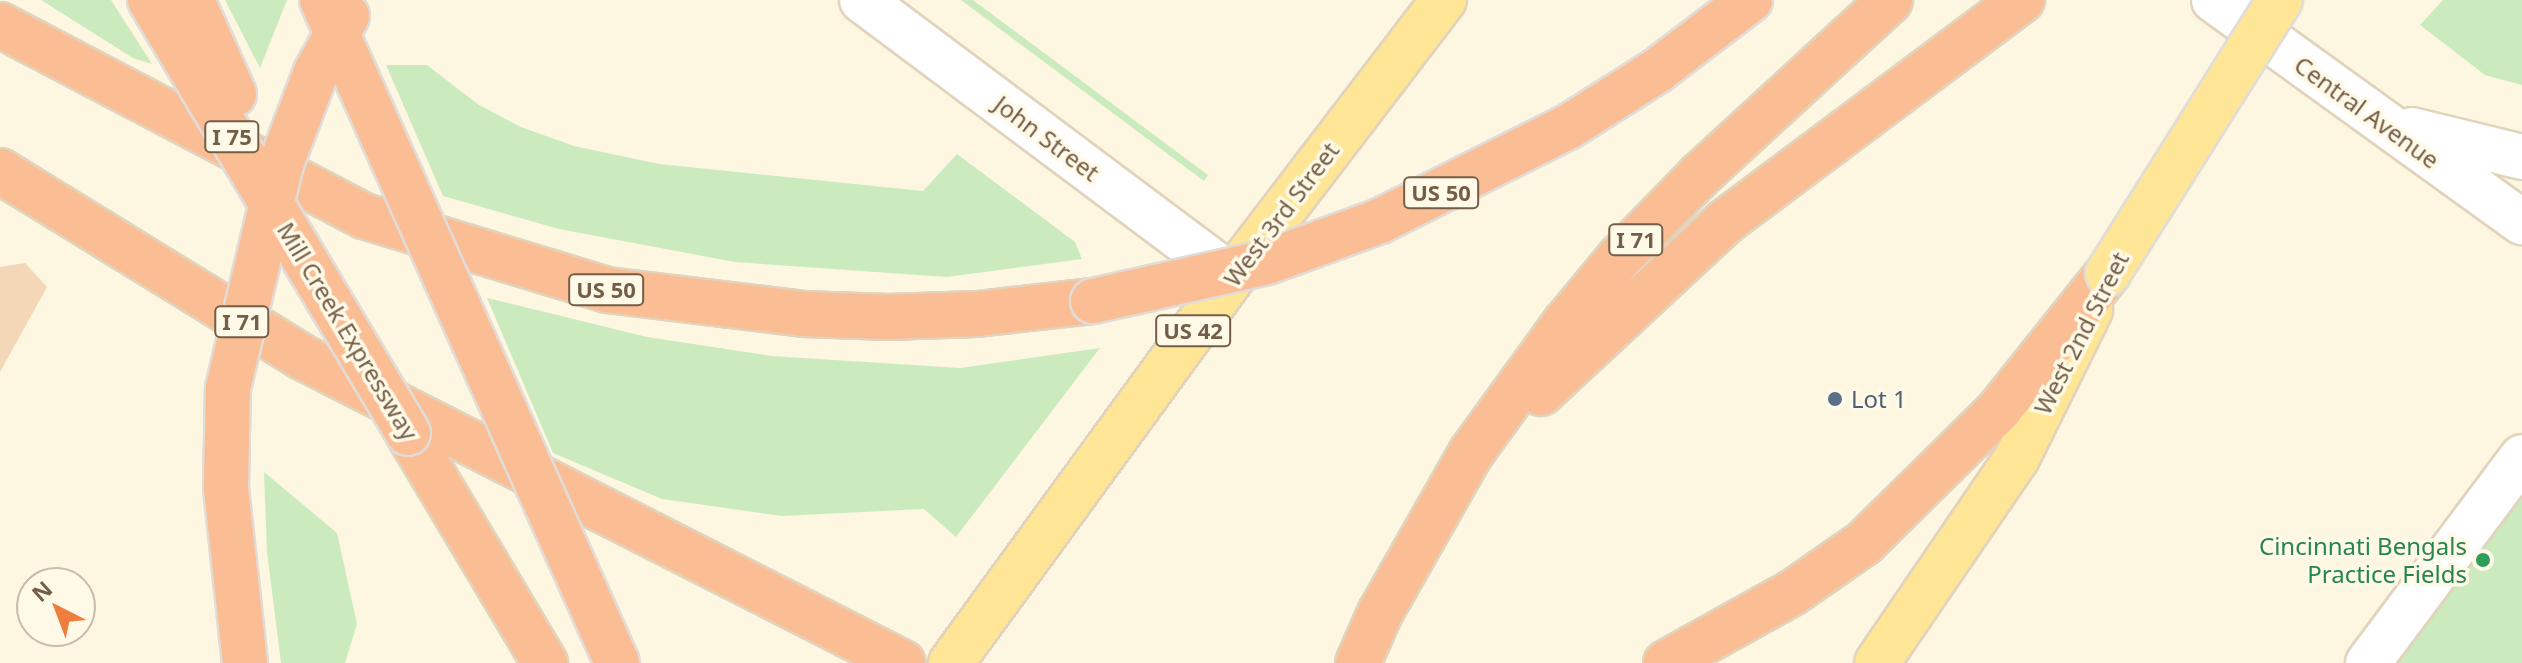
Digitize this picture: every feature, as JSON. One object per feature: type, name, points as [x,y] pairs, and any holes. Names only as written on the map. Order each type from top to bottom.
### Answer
[{"type":"highway","name":"US 50","points":[[15,0],[155,107],[364,216],[607,290],[804,314],[888,317],[977,314],[1093,301],[1267,262],[1380,221],[1568,127],[1658,70],[1750,0]]},
{"type":"highway","name":"Mill Creek Expressway","points":[[150,0],[545,663]]},
{"type":"highway","points":[[192,0],[315,275]]},
{"type":"highway","points":[[322,0],[617,663]]},
{"type":"highway","name":"I 71","points":[[245,663],[228,532],[228,388],[281,164],[316,72],[355,0]]},
{"type":"highway","name":"I 71","points":[[1358,663],[1430,522],[1520,383],[1620,257],[1700,175],[1890,0]]},
{"type":"highway","points":[[1430,522],[1543,391],[1672,268],[1725,222],[2022,0]]},
{"type":"highway","points":[[0,25],[155,107]]},
{"type":"highway","points":[[0,171],[302,357],[903,663]]},
{"type":"highway","points":[[1666,663],[1792,593],[1864,543],[1998,411],[2108,273]]},
{"type":"main road","name":"John Street","points":[[862,0],[1232,277]]},
{"type":"main road","name":"West 3rd Street","points":[[951,663],[1232,277],[1444,0]]},
{"type":"main road","name":"Central Avenue","points":[[2214,0],[2372,117],[2522,222]]},
{"type":"main road","name":"West 2nd Street","points":[[1877,663],[2017,458],[2108,273],[2280,0]]},
{"type":"main road","points":[[2372,117],[2459,145],[2522,157]]},
{"type":"main road","points":[[2368,663],[2522,457]]},
{"type":"green space","points":[[41,0],[111,0],[152,64],[133,58]]},
{"type":"green space","points":[[225,0],[287,0],[260,68]]},
{"type":"green space","points":[[961,0],[973,0],[1208,175],[1204,181]]},
{"type":"green space","points":[[2443,0],[2522,0],[2522,85],[2485,75],[2420,25]]},
{"type":"green space","points":[[386,65],[427,65],[479,105],[521,127],[574,146],[659,164],[923,191],[957,154],[1075,242],[1082,259],[947,277],[735,262],[559,229],[443,196]]},
{"type":"green space","points":[[487,298],[647,337],[772,356],[960,368],[1100,348],[956,537],[924,509],[782,516],[662,499],[553,453]]},
{"type":"green space","name":"Cincinnati Bengals Practice Fields","points":[[2522,457],[2522,663],[2368,663]]},
{"type":"green space","points":[[264,472],[337,533],[357,624],[345,663],[281,663],[267,552]]},
{"type":"building","points":[[25,263],[47,287],[0,372],[0,267]]},
{"type":"place","name":"Lot 1","points":[[1835,399]]},
{"type":"place","name":"Cincinnati Bengals Practice Fields","points":[[2483,560]]}]
